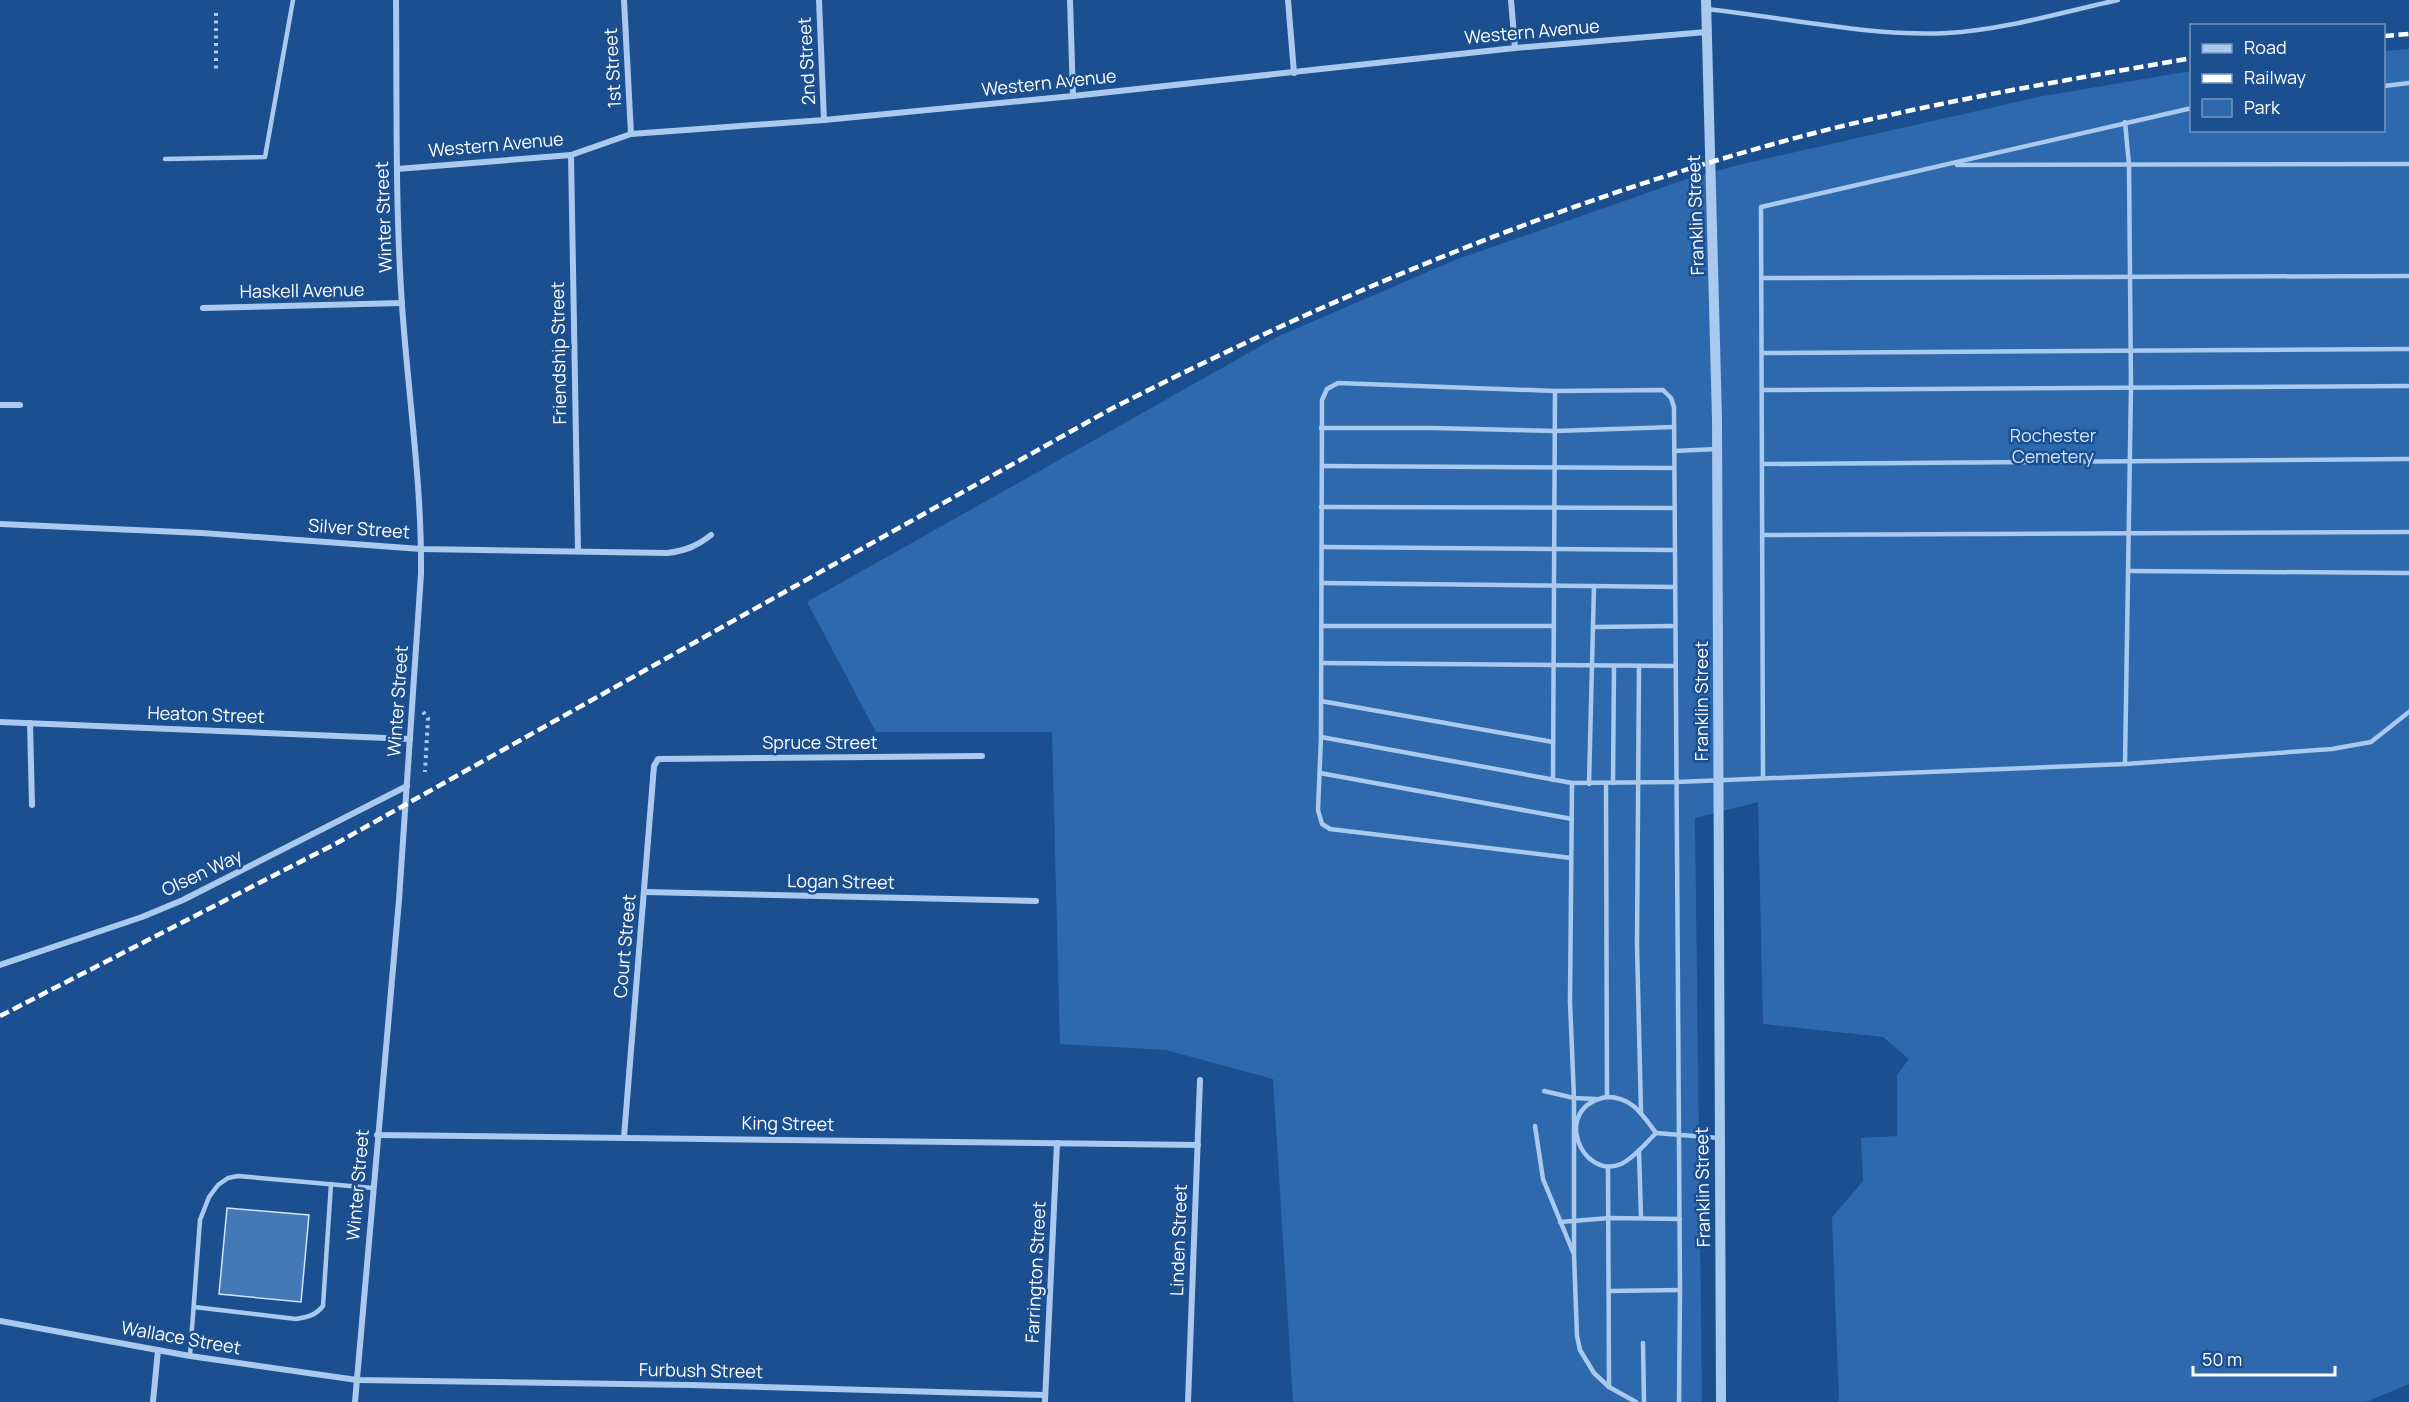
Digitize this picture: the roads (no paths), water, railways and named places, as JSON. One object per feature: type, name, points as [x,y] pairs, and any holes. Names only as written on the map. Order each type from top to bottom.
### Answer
[{"type":"street","name":"Winter Street","points":[[355,1402],[407,786],[421,549],[402,303],[397,169],[396,0]]},
{"type":"street","name":"1st Street","points":[[624,0],[631,134]]},
{"type":"street","name":"2nd Street","points":[[819,0],[824,120]]},
{"type":"street","points":[[1070,0],[1073,96]]},
{"type":"street","points":[[1288,0],[1294,73]]},
{"type":"street","points":[[1511,0],[1515,48]]},
{"type":"street","name":"Franklin Street","points":[[1706,4],[1718,450],[1721,1402]]},
{"type":"street","name":"Western Avenue","points":[[397,169],[571,154],[631,134],[824,120],[1294,73],[1515,48],[1707,32]]},
{"type":"street","name":"Friendship Street","points":[[571,154],[578,551]]},
{"type":"street","name":"Haskell Avenue","points":[[203,308],[402,303]]},
{"type":"street","points":[[0,405],[20,405]]},
{"type":"street","name":"Silver Street","points":[[0,524],[202,533],[421,549],[682,552],[697,546],[711,535]]},
{"type":"street","name":"Heaton Street","points":[[0,722],[410,739]]},
{"type":"street","points":[[30,723],[32,805]]},
{"type":"street","name":"Spruce Street","points":[[658,759],[982,756]]},
{"type":"street","name":"Court Street","points":[[624,1137],[654,766],[658,759]]},
{"type":"street","name":"Olsen Way","points":[[0,965],[122,924],[183,900],[407,786]]},
{"type":"street","name":"Logan Street","points":[[645,892],[1036,901]]},
{"type":"street","name":"Linden Street","points":[[1188,1402],[1200,1080]]},
{"type":"street","name":"King Street","points":[[377,1135],[1198,1145]]},
{"type":"street","name":"Farrington Street","points":[[1045,1398],[1057,1143]]},
{"type":"street","name":"Wallace Street","points":[[0,1321],[190,1356],[357,1380]]},
{"type":"street","points":[[153,1402],[158,1350]]},
{"type":"street","name":"Furbush Street","points":[[357,1380],[678,1385],[1045,1398]]},
{"type":"lane","points":[[165,159],[265,157],[293,0]]},
{"type":"lane","points":[[1706,4],[1892,32],[1948,33],[1993,27],[2118,0]]},
{"type":"lane","points":[[2385,86],[2409,83]]},
{"type":"lane","points":[[1763,777],[1761,207],[2190,108]]},
{"type":"lane","points":[[2125,122],[2129,165],[2131,387],[2131,533],[2125,764]]},
{"type":"lane","points":[[1949,165],[2409,164]]},
{"type":"lane","points":[[1761,278],[2409,276]]},
{"type":"lane","points":[[1762,352],[2409,349]]},
{"type":"lane","points":[[1571,858],[1330,829],[1322,824],[1320,817],[1322,400],[1327,389],[1338,383],[1555,391],[1663,390],[1671,398],[1674,407],[1677,782],[1679,1402]]},
{"type":"lane","points":[[1762,390],[2409,386]]},
{"type":"lane","points":[[1553,780],[1555,391]]},
{"type":"lane","points":[[1322,428],[1555,431],[1674,427]]},
{"type":"lane","points":[[1674,451],[1718,450]]},
{"type":"lane","points":[[1762,464],[2409,459]]},
{"type":"lane","points":[[1322,466],[1674,468]]},
{"type":"lane","points":[[1321,507],[1674,508]]},
{"type":"lane","points":[[1763,536],[2409,532]]},
{"type":"lane","points":[[1322,547],[1675,550]]},
{"type":"lane","points":[[2130,571],[2409,573]]},
{"type":"lane","points":[[1322,583],[1675,587]]},
{"type":"lane","points":[[1589,784],[1594,666],[1594,586]]},
{"type":"lane","points":[[1321,626],[1554,626]]},
{"type":"lane","points":[[1594,627],[1675,626]]},
{"type":"lane","points":[[1322,663],[1676,666]]},
{"type":"lane","points":[[1613,783],[1614,666]]},
{"type":"lane","points":[[1639,666],[1637,945],[1641,1112]]},
{"type":"lane","points":[[1321,701],[1553,742]]},
{"type":"lane","points":[[1321,737],[1572,783],[1638,783],[2125,764],[2332,749],[2371,742],[2409,712]]},
{"type":"lane","points":[[1320,773],[1572,819]]},
{"type":"lane","points":[[1572,783],[1570,1002],[1575,1130],[1574,1254],[1580,1350],[1594,1373],[1609,1387],[1636,1402]]},
{"type":"lane","points":[[1606,783],[1607,1097]]},
{"type":"lane","points":[[1544,1091],[1574,1098],[1617,1097],[1630,1102],[1641,1112],[1656,1133],[1719,1138]]},
{"type":"lane","points":[[1596,1099],[1578,1117],[1575,1130],[1580,1146],[1596,1162],[1608,1167],[1620,1164],[1656,1133]]},
{"type":"lane","points":[[1535,1126],[1543,1179],[1574,1254]]},
{"type":"lane","points":[[1639,1150],[1641,1218]]},
{"type":"lane","points":[[1608,1167],[1609,1387]]},
{"type":"lane","points":[[190,1356],[200,1220],[209,1197],[218,1185],[228,1178],[238,1176],[373,1188]]},
{"type":"lane","points":[[194,1307],[296,1319],[318,1312],[323,1305],[331,1184]]},
{"type":"lane","points":[[1560,1222],[1610,1218],[1680,1219]]},
{"type":"lane","points":[[1610,1291],[1680,1290]]},
{"type":"lane","points":[[1643,1343],[1644,1402]]},
{"type":"railway","points":[[2385,36],[2409,34]]},
{"type":"railway","points":[[0,1016],[337,843],[1111,409],[1352,294],[1434,260],[1600,198],[1770,145],[1927,107],[2190,58]]},
{"type":"park label","name":"Rochester Cemetery","points":[[2053,446]]}]
